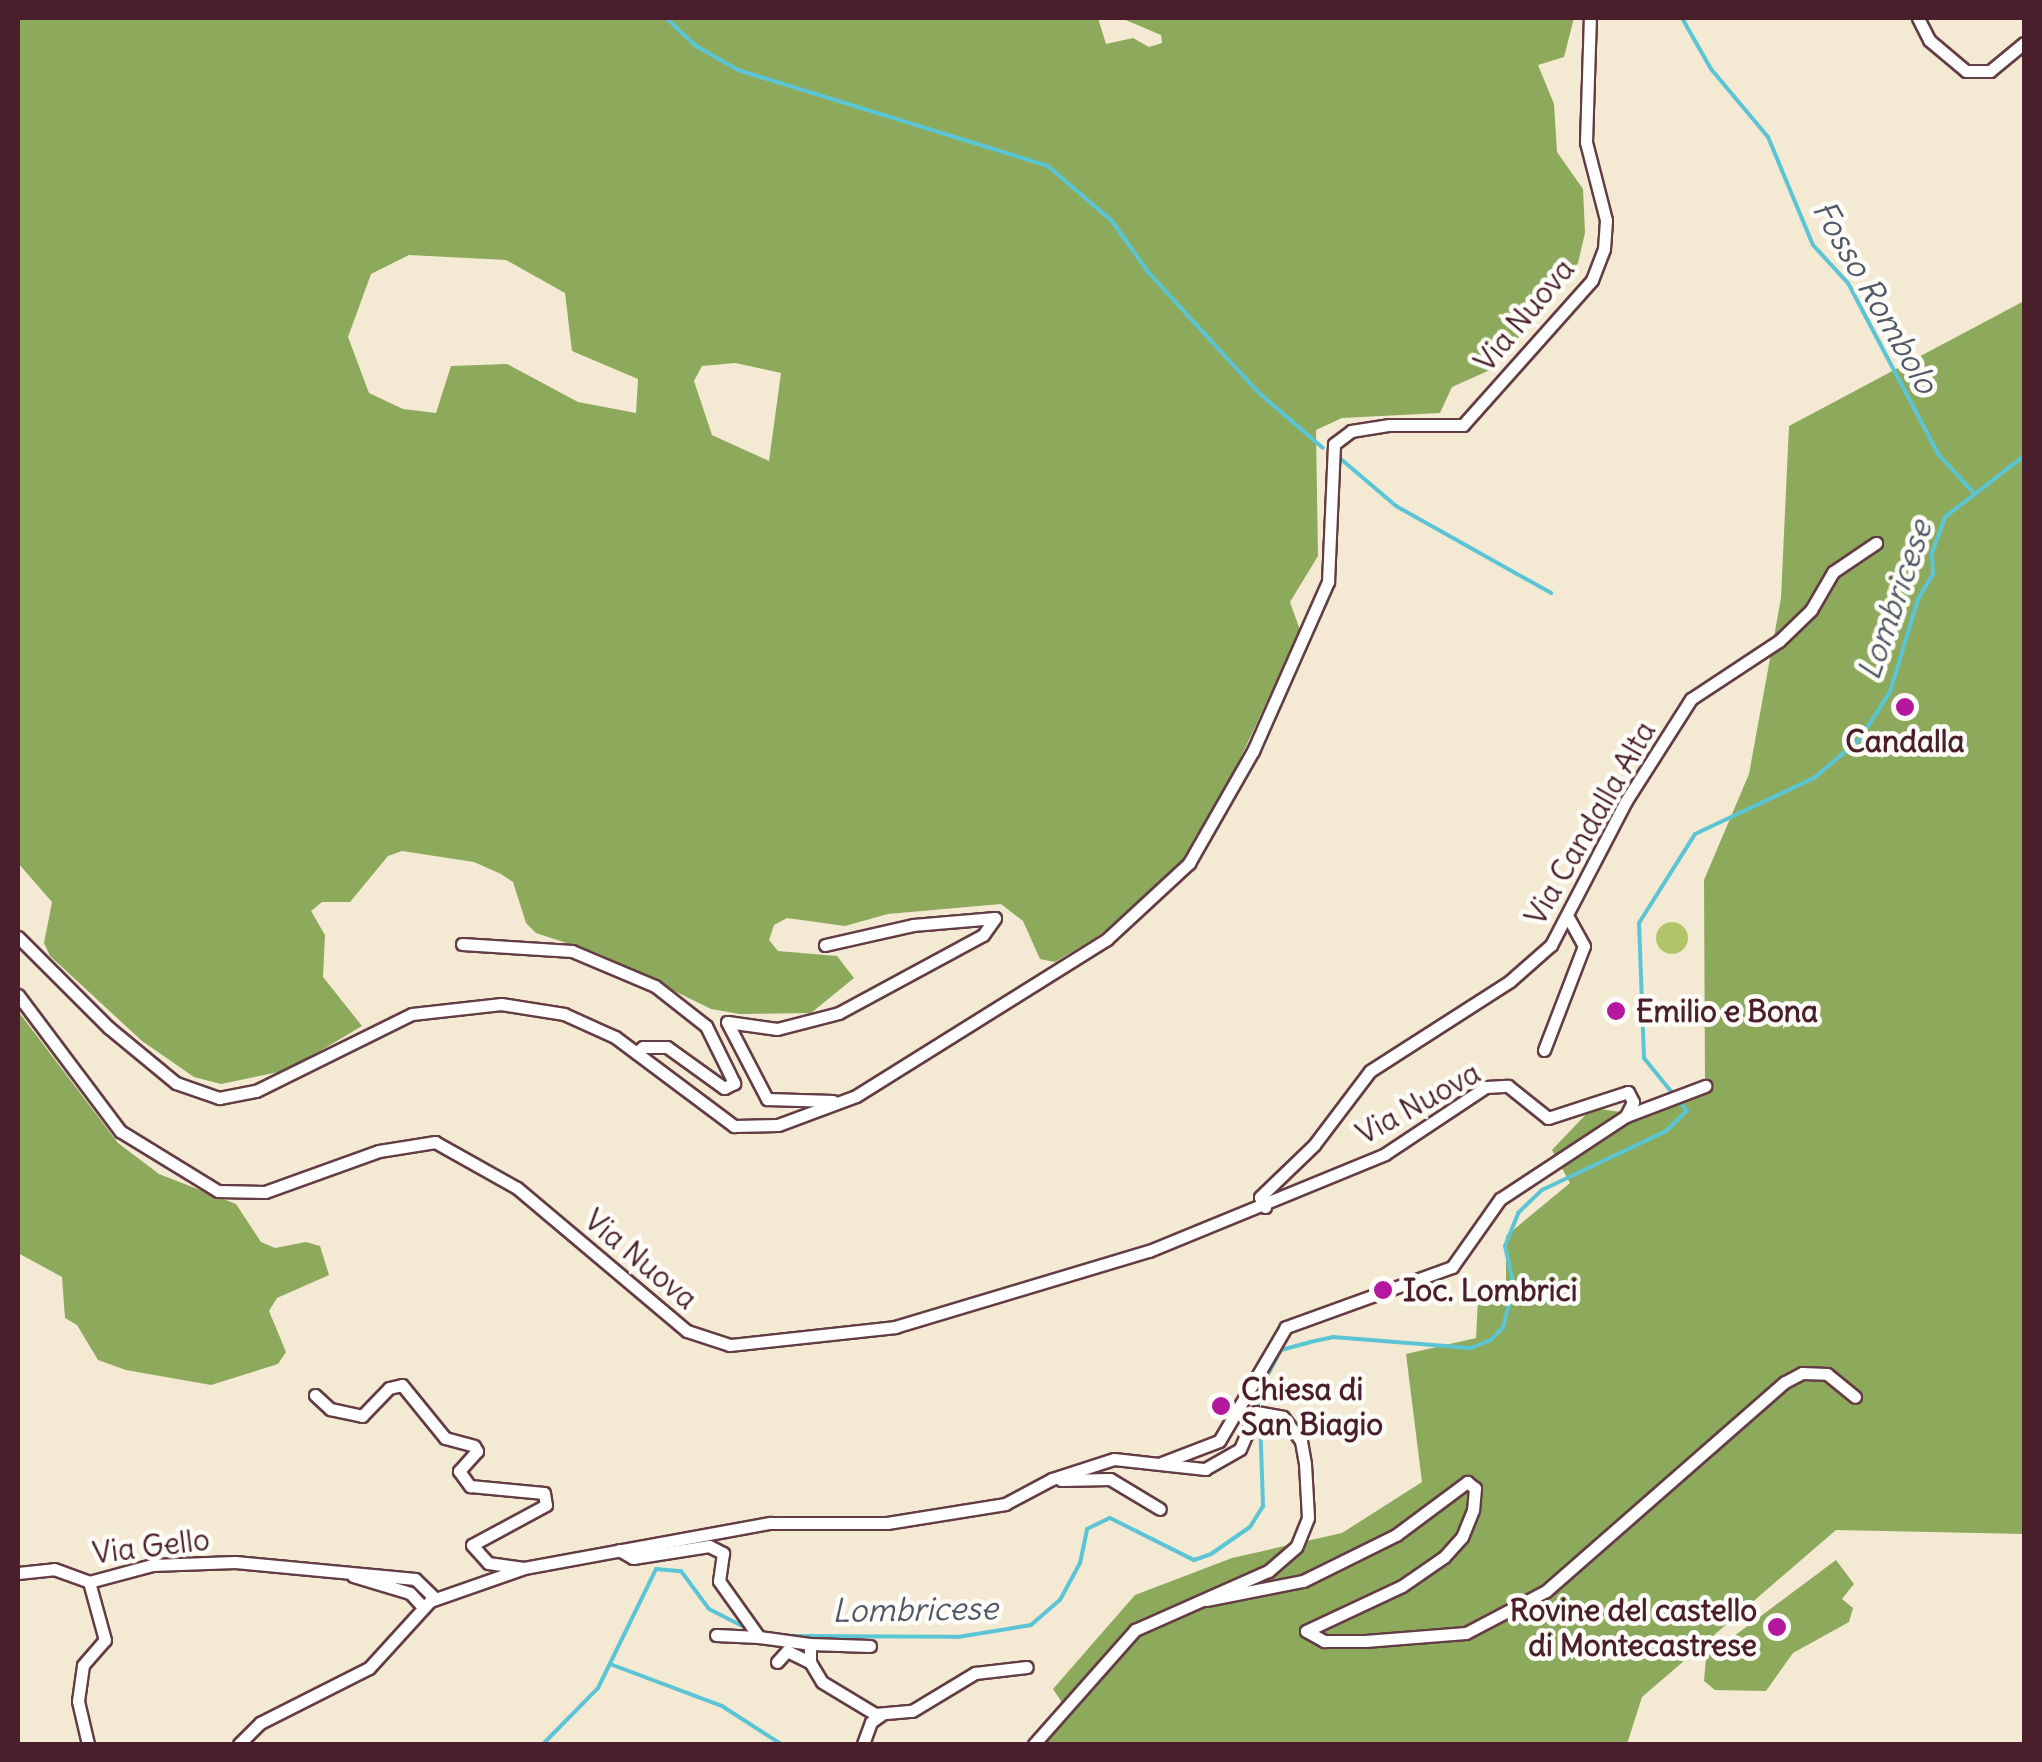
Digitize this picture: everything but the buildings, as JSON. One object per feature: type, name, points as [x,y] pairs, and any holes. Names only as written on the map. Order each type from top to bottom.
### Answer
[{"type":"street","name":"Via Nuova","points":[[18,936],[108,1027],[176,1083],[220,1098],[256,1091],[412,1014],[500,1004],[564,1014],[636,1053],[734,1126],[778,1126],[847,1101],[1107,939],[1189,863],[1253,751],[1328,582],[1334,444],[1351,431],[1390,425],[1463,425],[1592,280],[1604,248],[1606,220],[1586,142],[1590,18]]},
{"type":"street","points":[[1918,18],[1929,40],[1966,71],[1990,71],[2024,43]]},
{"type":"street","name":"Via Candalla Alta","points":[[1265,1207],[1260,1197],[1314,1145],[1370,1071],[1510,981],[1569,919],[1626,801],[1691,699],[1779,641],[1811,610],[1833,572],[1876,542]]},
{"type":"street","points":[[825,944],[913,925],[995,918],[983,934],[839,1014],[777,1029],[727,1022],[766,1099],[847,1101]]},
{"type":"street","points":[[1544,1050],[1584,946],[1569,919]]},
{"type":"street","points":[[462,944],[572,950],[655,986],[706,1026],[734,1084],[724,1088],[668,1047],[643,1047],[636,1053]]},
{"type":"street","name":"Via Nuova","points":[[18,995],[120,1131],[218,1191],[265,1192],[379,1151],[435,1142],[517,1188],[607,1268],[706,1342],[841,1338],[895,1326],[1149,1251],[1265,1207],[1384,1154],[1486,1087],[1508,1086],[1548,1118],[1628,1092],[1633,1102],[1626,1116]]},
{"type":"street","points":[[1161,1463],[1219,1440],[1286,1327],[1452,1267],[1500,1198],[1626,1116],[1660,1108],[1705,1086]]},
{"type":"street","points":[[1206,1600],[1303,1581],[1396,1535],[1466,1482],[1475,1488],[1473,1510],[1462,1537],[1444,1557],[1402,1586],[1306,1631],[1324,1640],[1365,1642],[1466,1633],[1546,1591],[1785,1382],[1802,1373],[1827,1374],[1856,1397]]},
{"type":"street","points":[[315,1395],[330,1409],[362,1416],[389,1388],[402,1386],[444,1438],[474,1446],[477,1452],[459,1471],[470,1486],[544,1493],[546,1505],[472,1545],[488,1563],[524,1568]]},
{"type":"street","points":[[239,1744],[260,1724],[370,1668],[435,1598],[524,1568],[770,1523],[849,1526],[1005,1504],[1052,1480],[1114,1459],[1191,1470],[1216,1466],[1240,1449],[1256,1412],[1274,1412],[1301,1442],[1308,1518],[1296,1547],[1268,1570],[1135,1630],[1034,1744]]},
{"type":"street","points":[[1052,1480],[1110,1480],[1160,1509]]},
{"type":"street","points":[[619,1550],[633,1558],[708,1546],[723,1553],[719,1581],[759,1636]]},
{"type":"street","name":"Via Gello","points":[[18,1574],[54,1569],[88,1582],[167,1564],[235,1562],[415,1579],[435,1598]]},
{"type":"street","name":"Via Gello","points":[[351,1575],[370,1586],[410,1593],[423,1607]]},
{"type":"street","points":[[88,1582],[105,1640],[83,1665],[78,1702],[88,1744]]},
{"type":"street","points":[[716,1635],[870,1646]]},
{"type":"street","points":[[810,1644],[810,1662],[822,1682],[882,1716]]},
{"type":"street","points":[[777,1662],[787,1651],[810,1662]]},
{"type":"street","points":[[863,1744],[871,1722],[882,1716],[912,1711],[976,1674],[1027,1667]]},
{"type":"green space","points":[[18,18],[1098,18],[1106,44],[1133,38],[1149,47],[1162,43],[1161,35],[1121,18],[1574,18],[1564,57],[1538,65],[1554,104],[1557,152],[1583,189],[1585,233],[1578,263],[1549,303],[1490,370],[1452,387],[1440,413],[1342,418],[1316,430],[1318,556],[1290,602],[1300,630],[1234,772],[1181,862],[1139,906],[1055,962],[1040,959],[1023,921],[1001,904],[888,914],[845,926],[787,918],[774,925],[769,940],[778,951],[837,956],[854,978],[811,1013],[740,1014],[711,1009],[597,953],[536,933],[526,923],[513,882],[501,874],[474,862],[402,851],[388,856],[350,902],[322,902],[311,911],[325,935],[323,977],[362,1026],[288,1070],[221,1084],[194,1077],[142,1041],[50,956],[44,943],[52,902],[18,863]],"holes":[[[409,255],[506,260],[565,293],[572,351],[638,379],[636,413],[578,402],[507,364],[451,366],[436,413],[403,409],[369,393],[348,337],[371,274]],[[735,363],[781,373],[769,461],[712,435],[694,381],[702,366]]]},
{"type":"green space","points":[[2024,301],[2024,1534],[1836,1530],[1642,1697],[1627,1744],[1042,1744],[1045,1731],[1071,1716],[1053,1689],[1135,1595],[1232,1558],[1342,1533],[1422,1482],[1406,1354],[1476,1338],[1478,1299],[1506,1283],[1506,1236],[1570,1183],[1552,1150],[1592,1108],[1643,1115],[1705,1081],[1704,880],[1749,774],[1781,598],[1789,426]]},
{"type":"green space","points":[[1672,922],[1683,927],[1688,938],[1683,949],[1672,954],[1661,949],[1656,938],[1661,927]]},
{"type":"green space","points":[[18,1011],[118,1143],[159,1174],[236,1204],[261,1242],[275,1248],[306,1242],[320,1246],[329,1275],[277,1298],[269,1311],[286,1352],[278,1364],[211,1385],[126,1370],[98,1360],[77,1325],[65,1318],[62,1277],[18,1253]]},
{"type":"green space","points":[[1836,1560],[1854,1584],[1842,1599],[1853,1608],[1849,1622],[1793,1653],[1766,1691],[1715,1690],[1704,1681],[1706,1657]]},
{"type":"waterway","points":[[666,18],[696,46],[738,70],[1048,166],[1112,221],[1148,272],[1259,393],[1323,448]]},
{"type":"waterway","name":"Fosso Rombolo","points":[[1682,18],[1711,69],[1768,137],[1813,245],[1848,283],[1938,454],[1972,491]]},
{"type":"waterway","name":"Lombricese","points":[[1259,1408],[1258,1393],[1281,1350],[1333,1337],[1471,1348],[1491,1340],[1503,1327],[1514,1286],[1505,1246],[1518,1213],[1542,1190],[1666,1131],[1687,1111],[1644,1058],[1639,923],[1695,834],[1814,778],[1859,740],[1890,692],[1918,599],[1933,574],[1932,553],[1945,517],[2024,456]]},
{"type":"waterway","points":[[1342,460],[1396,506],[1551,593]]},
{"type":"waterway","name":"Lombricese","points":[[791,1636],[958,1637],[1031,1625],[1060,1600],[1080,1563],[1087,1529],[1110,1518],[1194,1560],[1211,1554],[1250,1527],[1263,1506],[1260,1417]]},
{"type":"waterway","name":"Lombricese","points":[[543,1744],[598,1688],[656,1569],[681,1571],[709,1609],[748,1629]]},
{"type":"waterway","points":[[610,1664],[722,1706],[781,1744]]},
{"type":"place","name":"Candalla","points":[[1905,707]]},
{"type":"place","name":"Emilio e Bona","points":[[1616,1011]]},
{"type":"place","name":"Ioc. Lombrici","points":[[1383,1290]]},
{"type":"place","name":"Chiesa di San Biagio","points":[[1221,1406]]},
{"type":"place","name":"Rovine del castello di Montecastrese","points":[[1777,1627]]}]
